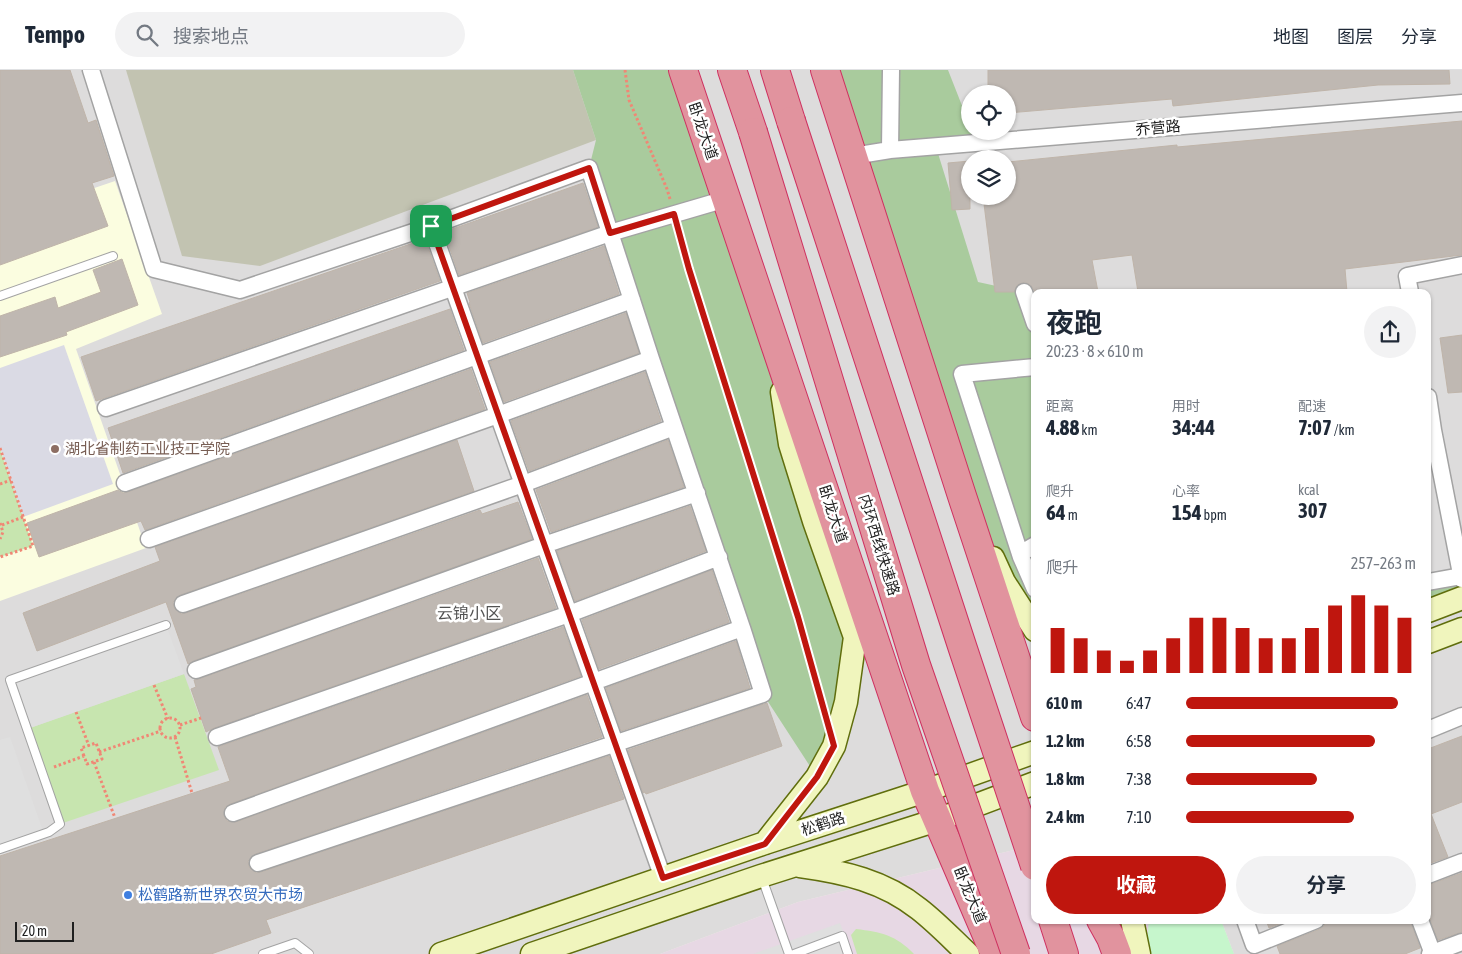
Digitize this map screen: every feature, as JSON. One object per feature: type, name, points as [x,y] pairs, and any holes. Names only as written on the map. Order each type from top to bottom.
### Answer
[{"type":"highway","name":"卧龙大道","points":[[683,70],[926,791],[996,954]]},
{"type":"highway","name":"内环西线快速路","points":[[732,70],[753,132],[916,665],[1016,954]]},
{"type":"highway","points":[[775,70],[1031,854]]},
{"type":"highway","points":[[825,70],[1031,705]]},
{"type":"highway","points":[[963,649],[1031,798]]},
{"type":"highway","points":[[916,665],[974,830],[996,954]]},
{"type":"highway","points":[[1054,924],[1064,954]]},
{"type":"highway","points":[[1097,924],[1105,954]]},
{"type":"highway","points":[[1103,924],[1111,938],[1116,954]]},
{"type":"main road","points":[[765,844],[817,777],[834,746],[846,702],[855,637],[814,521],[790,444],[772,334]]},
{"type":"main road","points":[[962,496],[987,543],[1004,582],[1031,624]]},
{"type":"main road","points":[[1431,610],[1462,598]]},
{"type":"main road","points":[[1431,641],[1462,629]]},
{"type":"main road","name":"松鹤路","points":[[441,954],[926,791],[1031,753]]},
{"type":"main road","name":"松鹤路","points":[[532,954],[794,865],[937,820],[1031,785]]},
{"type":"main road","points":[[794,865],[838,872],[864,879],[890,891],[919,909],[968,954]]},
{"type":"main road","points":[[1133,924],[1139,954]]},
{"type":"street","points":[[91,70],[154,269],[240,290],[431,226],[589,168],[763,694],[258,863]]},
{"type":"street","points":[[890,150],[891,70]]},
{"type":"street","name":"乔营路","points":[[853,156],[890,150],[1462,103]]},
{"type":"street","points":[[106,408],[610,233],[726,199]]},
{"type":"street","points":[[431,226],[663,878]]},
{"type":"street","points":[[1409,289],[1407,276],[1462,265]]},
{"type":"street","points":[[1024,292],[1031,312]]},
{"type":"street","points":[[126,483],[632,300]]},
{"type":"street","points":[[149,539],[651,359]]},
{"type":"street","points":[[1031,367],[962,374],[1020,554],[1031,580]]},
{"type":"street","points":[[183,604],[523,484],[674,427]]},
{"type":"street","points":[[1431,436],[1462,577],[1431,582]]},
{"type":"street","points":[[196,670],[544,545],[697,493]]},
{"type":"street","points":[[1020,554],[1031,548]]},
{"type":"street","points":[[217,737],[569,614],[719,557]]},
{"type":"street","points":[[233,813],[742,628]]},
{"type":"street","points":[[1431,729],[1462,716]]},
{"type":"street","points":[[1431,875],[1462,862]]},
{"type":"street","points":[[1247,924],[1256,949],[1308,924]]},
{"type":"street","points":[[1421,924],[1432,954],[1462,942]]},
{"type":"lane","points":[[0,296],[113,256]]},
{"type":"lane","points":[[0,849],[49,832],[60,824],[10,680],[166,625]]},
{"type":"lane","points":[[762,876],[789,954]]},
{"type":"lane","points":[[794,954],[842,936],[848,954]]},
{"type":"lane","points":[[263,954],[295,944],[309,954]]},
{"type":"path","points":[[625,70],[629,100],[667,189],[692,278],[798,617],[824,709]]},
{"type":"path","points":[[0,448],[33,546],[0,557]]},
{"type":"path","points":[[0,484],[11,480]]},
{"type":"path","points":[[0,539],[4,532],[1,524],[24,518]]},
{"type":"path","points":[[154,685],[168,719]]},
{"type":"path","points":[[76,712],[89,746]]},
{"type":"path","points":[[180,726],[201,718]]},
{"type":"path","points":[[161,731],[162,722],[168,719],[174,719],[180,726]]},
{"type":"path","points":[[175,737],[179,732],[180,726]]},
{"type":"path","points":[[161,731],[168,737],[175,737]]},
{"type":"path","points":[[99,752],[161,731]]},
{"type":"path","points":[[175,737],[192,793]]},
{"type":"path","points":[[96,743],[99,752],[102,759],[87,764],[81,748],[96,743]]},
{"type":"path","points":[[42,771],[84,756]]},
{"type":"path","points":[[94,762],[115,818]]},
{"type":"shaded area","points":[[0,70],[1462,70],[1462,954],[1234,954],[1223,924],[1431,924],[1431,289],[1031,289],[1031,846],[798,902],[660,954],[0,954]]},
{"type":"shaded area","points":[[126,70],[573,70],[596,140],[260,266],[182,256]]},
{"type":"shaded area","name":"湖北省制药工业技工学院","points":[[115,181],[162,314],[76,349],[146,548],[0,601],[0,220]]},
{"type":"shaded area","points":[[64,345],[113,484],[23,517],[0,448],[0,368]]},
{"type":"shaded area","points":[[166,625],[184,674],[27,729],[10,680]]},
{"type":"shaded area","points":[[10,737],[44,834],[0,849],[0,740]]},
{"type":"shaded area","points":[[1031,846],[1031,924],[1223,924],[1234,954],[660,954],[798,902]]},
{"type":"shaded area","points":[[840,923],[852,954],[753,954]]},
{"type":"green space","points":[[573,70],[683,70],[855,637],[817,777],[763,694],[589,168],[596,140]]},
{"type":"green space","points":[[825,70],[948,70],[961,103],[961,140],[975,140],[977,144],[936,147],[978,282],[1024,292],[1031,312],[1031,624],[1004,582]]},
{"type":"green space","points":[[0,449],[33,546],[0,557]]},
{"type":"green space","points":[[1462,579],[1462,598],[1431,610],[1431,582]]},
{"type":"green space","points":[[184,674],[219,770],[60,824],[27,729]]},
{"type":"green space","points":[[1149,924],[1223,924],[1234,954],[1151,954],[1147,941]]},
{"type":"green space","points":[[856,929],[888,936],[901,942],[914,954],[857,954],[851,935]]},
{"type":"building","points":[[0,70],[70,70],[88,123],[96,120],[114,176],[92,183],[108,226],[0,265]]},
{"type":"building","points":[[988,70],[1449,70],[1450,84],[1378,85],[1173,106],[1172,99],[1016,112],[1016,85],[988,85]]},
{"type":"building","points":[[1462,121],[1462,255],[1345,269],[1347,289],[1138,289],[1132,255],[1092,260],[1097,289],[1033,289],[1031,285],[1025,282],[1017,285],[1014,292],[995,292],[984,205],[1016,205],[1016,161],[1177,145],[1177,147]]},
{"type":"building","points":[[961,162],[961,205],[970,205],[970,209],[952,210],[948,163]]},
{"type":"building","points":[[583,183],[598,227],[459,275],[444,232]]},
{"type":"building","points":[[425,239],[440,281],[96,401],[81,357]]},
{"type":"building","points":[[604,246],[619,294],[483,343],[467,293]]},
{"type":"building","points":[[122,259],[138,305],[66,332],[67,335],[0,357],[0,316],[55,297],[58,308],[101,292],[93,270]]},
{"type":"building","points":[[450,309],[464,350],[123,473],[108,428]]},
{"type":"building","points":[[626,313],[639,353],[504,402],[490,362]]},
{"type":"building","points":[[1462,335],[1462,392],[1448,393],[1440,338]]},
{"type":"building","points":[[471,369],[485,409],[145,530],[141,521],[39,557],[27,523],[118,490],[123,493],[128,492]]},
{"type":"building","points":[[645,372],[661,421],[529,471],[511,421]]},
{"type":"building","points":[[457,440],[474,491],[180,595],[173,602],[174,608],[181,614],[186,613],[480,510],[482,514],[518,502],[532,539],[188,664],[166,602],[37,651],[23,613],[160,561],[155,547]]},
{"type":"building","points":[[668,440],[684,487],[551,532],[536,490]]},
{"type":"building","points":[[690,506],[706,551],[575,601],[557,551]]},
{"type":"building","points":[[538,558],[556,608],[206,732],[191,689],[196,687],[194,680]]},
{"type":"building","points":[[712,570],[729,622],[599,669],[582,620]]},
{"type":"building","points":[[563,627],[581,676],[230,804],[225,807],[224,816],[227,821],[236,822],[587,695],[602,737],[255,854],[248,861],[249,867],[256,873],[261,872],[609,756],[624,799],[266,920],[271,933],[211,954],[0,954],[0,856],[230,781],[218,747]]},
{"type":"building","points":[[736,641],[750,688],[621,731],[606,688]]},
{"type":"building","points":[[767,703],[782,746],[646,794],[645,792],[643,793],[628,750]]},
{"type":"building","points":[[1462,736],[1462,802],[1431,814],[1431,748]]},
{"type":"building","points":[[1431,814],[1448,857],[1431,863]]},
{"type":"building","points":[[1462,873],[1462,932],[1438,940],[1431,922],[1431,884]]},
{"type":"building","points":[[1268,924],[1279,924],[1269,928]]},
{"type":"building","points":[[1325,924],[1411,924],[1420,948],[1405,954],[1280,954],[1277,946],[1324,926]]},
{"type":"place","name":"湖北省制药工业技工学院","points":[[55,449]]},
{"type":"place","name":"松鹤路新世界农贸大市场","points":[[128,895]]},
{"type":"district","name":"云锦小区","points":[[469,613]]},
{"type":"route","points":[[589,168],[610,233],[674,214],[742,444],[798,617],[834,746],[817,777],[765,844],[663,878],[431,226],[589,168]]}]
